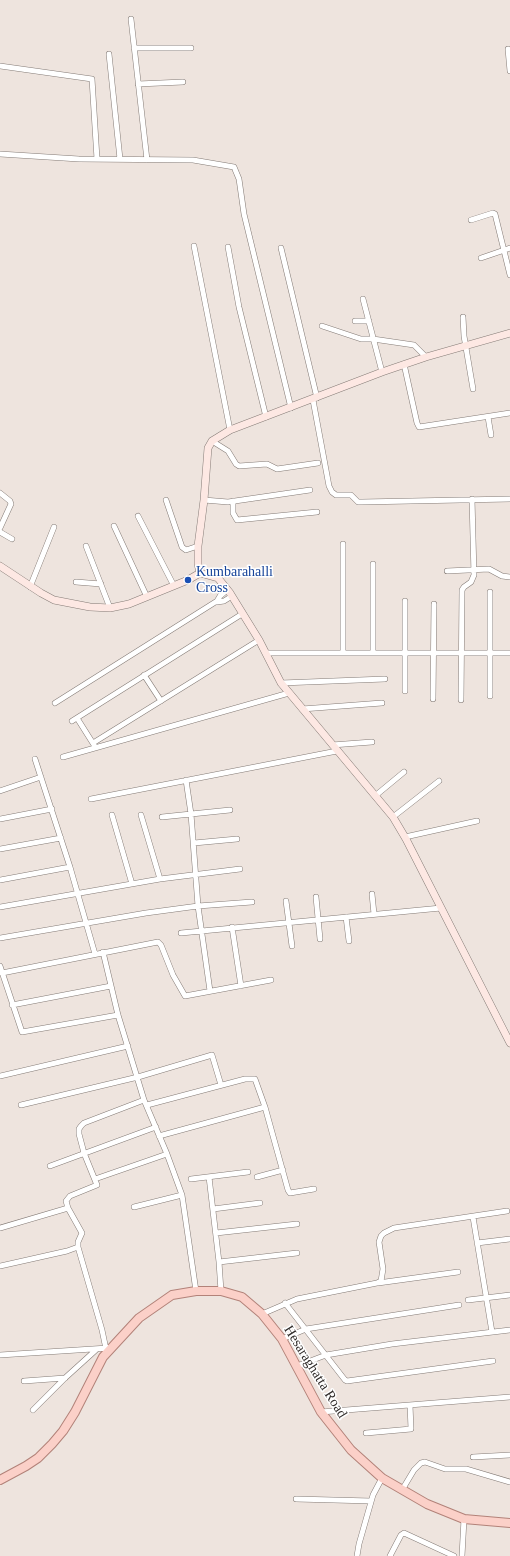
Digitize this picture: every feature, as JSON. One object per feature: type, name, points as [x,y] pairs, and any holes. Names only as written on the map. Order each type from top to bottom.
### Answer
[{"type":"main road","name":"Hesaraghatta Road","points":[[0,1480],[20,1470],[38,1458],[56,1440],[75,1412],[108,1348],[139,1318],[172,1295],[196,1291],[221,1291],[242,1297],[262,1314],[282,1339],[321,1412],[351,1450],[382,1478],[427,1504],[464,1519],[510,1524]]},
{"type":"street","points":[[131,19],[147,160]]},
{"type":"street","points":[[134,48],[191,48]]},
{"type":"street","points":[[508,48],[510,71]]},
{"type":"street","points":[[109,54],[120,159]]},
{"type":"street","points":[[0,66],[92,79],[97,159]]},
{"type":"street","points":[[138,84],[182,82]]},
{"type":"street","points":[[0,154],[97,159],[193,160],[234,167],[237,171],[244,214],[291,408]]},
{"type":"street","points":[[471,220],[495,213],[510,275]]},
{"type":"street","points":[[194,246],[230,430]]},
{"type":"street","points":[[228,247],[239,307],[266,417]]},
{"type":"street","points":[[281,248],[315,399],[329,486],[332,492],[336,494],[350,494],[358,502],[510,499]]},
{"type":"street","points":[[481,258],[510,248]]},
{"type":"street","points":[[363,298],[382,372]]},
{"type":"street","points":[[463,317],[473,389]]},
{"type":"street","points":[[355,321],[369,321]]},
{"type":"street","points":[[322,326],[361,339],[373,339],[414,346],[426,357]]},
{"type":"street","points":[[200,573],[198,564],[198,546],[204,500],[208,448],[212,441],[230,430],[404,364],[510,333]]},
{"type":"street","points":[[404,364],[416,424],[419,427],[510,413]]},
{"type":"street","points":[[488,417],[491,435]]},
{"type":"street","points":[[212,441],[228,451],[236,464],[239,466],[267,464],[277,469],[318,463]]},
{"type":"street","points":[[204,500],[233,501],[310,490]]},
{"type":"street","points":[[0,493],[10,501],[11,504],[0,528]]},
{"type":"street","points":[[461,700],[462,590],[474,576],[472,499]]},
{"type":"street","points":[[166,500],[182,547],[186,550],[198,546]]},
{"type":"street","points":[[233,501],[233,513],[237,520],[318,512]]},
{"type":"street","points":[[138,516],[174,586]]},
{"type":"street","points":[[114,526],[147,597]]},
{"type":"street","points":[[30,587],[54,527]]},
{"type":"street","points":[[0,532],[12,539]]},
{"type":"street","points":[[342,544],[343,652]]},
{"type":"street","points":[[86,546],[110,608]]},
{"type":"street","points":[[373,564],[373,652]]},
{"type":"street","points":[[0,566],[30,587],[54,600],[90,608],[110,608],[129,604],[188,580],[200,573],[218,578],[232,596],[259,640],[281,683],[392,817],[405,837],[510,1043]]},
{"type":"street","points":[[447,571],[489,569],[502,576],[510,577]]},
{"type":"street","points":[[76,582],[101,584]]},
{"type":"street","points":[[55,703],[217,601],[227,590]]},
{"type":"street","points":[[490,592],[490,696]]},
{"type":"street","points":[[217,601],[224,601],[232,596]]},
{"type":"street","points":[[405,602],[405,691]]},
{"type":"street","points":[[433,699],[434,604]]},
{"type":"street","points":[[94,746],[75,720],[242,614]]},
{"type":"street","points":[[94,746],[161,701],[259,640]]},
{"type":"street","points":[[266,653],[510,653]]},
{"type":"street","points":[[144,675],[161,701]]},
{"type":"street","points":[[281,683],[385,679]]},
{"type":"street","points":[[63,757],[94,746],[289,693]]},
{"type":"street","points":[[302,709],[382,703]]},
{"type":"street","points":[[332,745],[372,742]]},
{"type":"street","points":[[92,799],[337,751]]},
{"type":"street","points":[[35,759],[70,867],[95,954]]},
{"type":"street","points":[[375,796],[404,772]]},
{"type":"street","points":[[0,791],[41,777]]},
{"type":"street","points":[[186,780],[194,843],[198,906],[210,991]]},
{"type":"street","points":[[392,817],[438,781]]},
{"type":"street","points":[[0,819],[52,810]]},
{"type":"street","points":[[162,817],[230,810]]},
{"type":"street","points":[[112,815],[132,884]]},
{"type":"street","points":[[141,815],[160,879]]},
{"type":"street","points":[[405,837],[478,821]]},
{"type":"street","points":[[0,849],[61,838]]},
{"type":"street","points":[[194,843],[237,839]]},
{"type":"street","points":[[0,880],[70,867]]},
{"type":"street","points":[[0,907],[160,879],[240,869]]},
{"type":"street","points":[[372,894],[374,914]]},
{"type":"street","points":[[316,897],[320,939]]},
{"type":"street","points":[[286,901],[292,946]]},
{"type":"street","points":[[0,938],[198,906],[252,902]]},
{"type":"street","points":[[181,933],[441,908]]},
{"type":"street","points":[[346,917],[349,941]]},
{"type":"street","points":[[232,927],[240,986]]},
{"type":"street","points":[[2,972],[103,952],[160,943],[173,975],[184,995],[271,980]]},
{"type":"street","points":[[103,952],[118,1015],[145,1102],[167,1154],[182,1195],[196,1291]]},
{"type":"street","points":[[0,966],[22,1032],[118,1015]]},
{"type":"street","points":[[12,1005],[111,986]]},
{"type":"street","points":[[0,1076],[128,1046]]},
{"type":"street","points":[[21,1106],[138,1077],[212,1055],[220,1086]]},
{"type":"street","points":[[0,1355],[108,1348],[78,1247],[78,1242],[82,1232],[66,1204],[67,1198],[70,1196],[96,1186],[95,1179],[84,1153],[79,1134],[79,1129],[84,1122],[145,1102],[220,1086],[245,1079],[255,1079],[265,1107],[288,1190],[290,1192],[314,1189]]},
{"type":"street","points":[[159,1136],[265,1107]]},
{"type":"street","points":[[50,1166],[156,1127]]},
{"type":"street","points":[[95,1179],[167,1154]]},
{"type":"street","points":[[257,1177],[283,1170]]},
{"type":"street","points":[[191,1179],[248,1172]]},
{"type":"street","points":[[209,1177],[220,1262],[221,1291]]},
{"type":"street","points":[[134,1207],[182,1195]]},
{"type":"street","points":[[213,1208],[260,1203]]},
{"type":"street","points":[[0,1228],[68,1208]]},
{"type":"street","points":[[377,1283],[381,1281],[383,1277],[379,1242],[384,1232],[394,1228],[507,1211]]},
{"type":"street","points":[[473,1217],[492,1332]]},
{"type":"street","points":[[216,1233],[297,1224]]},
{"type":"street","points":[[477,1243],[510,1239]]},
{"type":"street","points":[[0,1266],[67,1251],[78,1247]]},
{"type":"street","points":[[220,1262],[297,1253]]},
{"type":"street","points":[[262,1314],[297,1299],[377,1283],[458,1272]]},
{"type":"street","points":[[468,1300],[510,1295]]},
{"type":"street","points":[[285,1303],[347,1381],[493,1361]]},
{"type":"street","points":[[282,1339],[306,1329],[459,1305]]},
{"type":"street","points":[[297,1366],[326,1355],[392,1344],[510,1330]]},
{"type":"street","points":[[33,1410],[97,1349]]},
{"type":"street","points":[[24,1381],[65,1378]]},
{"type":"street","points":[[321,1412],[510,1397]]},
{"type":"street","points":[[366,1433],[412,1429],[410,1405]]},
{"type":"street","points":[[473,1457],[510,1455]]},
{"type":"street","points":[[402,1490],[414,1470],[421,1463],[425,1462],[445,1470],[466,1469],[510,1482]]},
{"type":"street","points":[[357,1556],[371,1501],[382,1478]]},
{"type":"street","points":[[296,1500],[371,1501]]},
{"type":"street","points":[[462,1556],[464,1519]]},
{"type":"street","points":[[390,1556],[401,1535],[404,1533],[454,1556]]},
{"type":"place","name":"Kumbarahalli Cross","points":[[188,580]]}]
